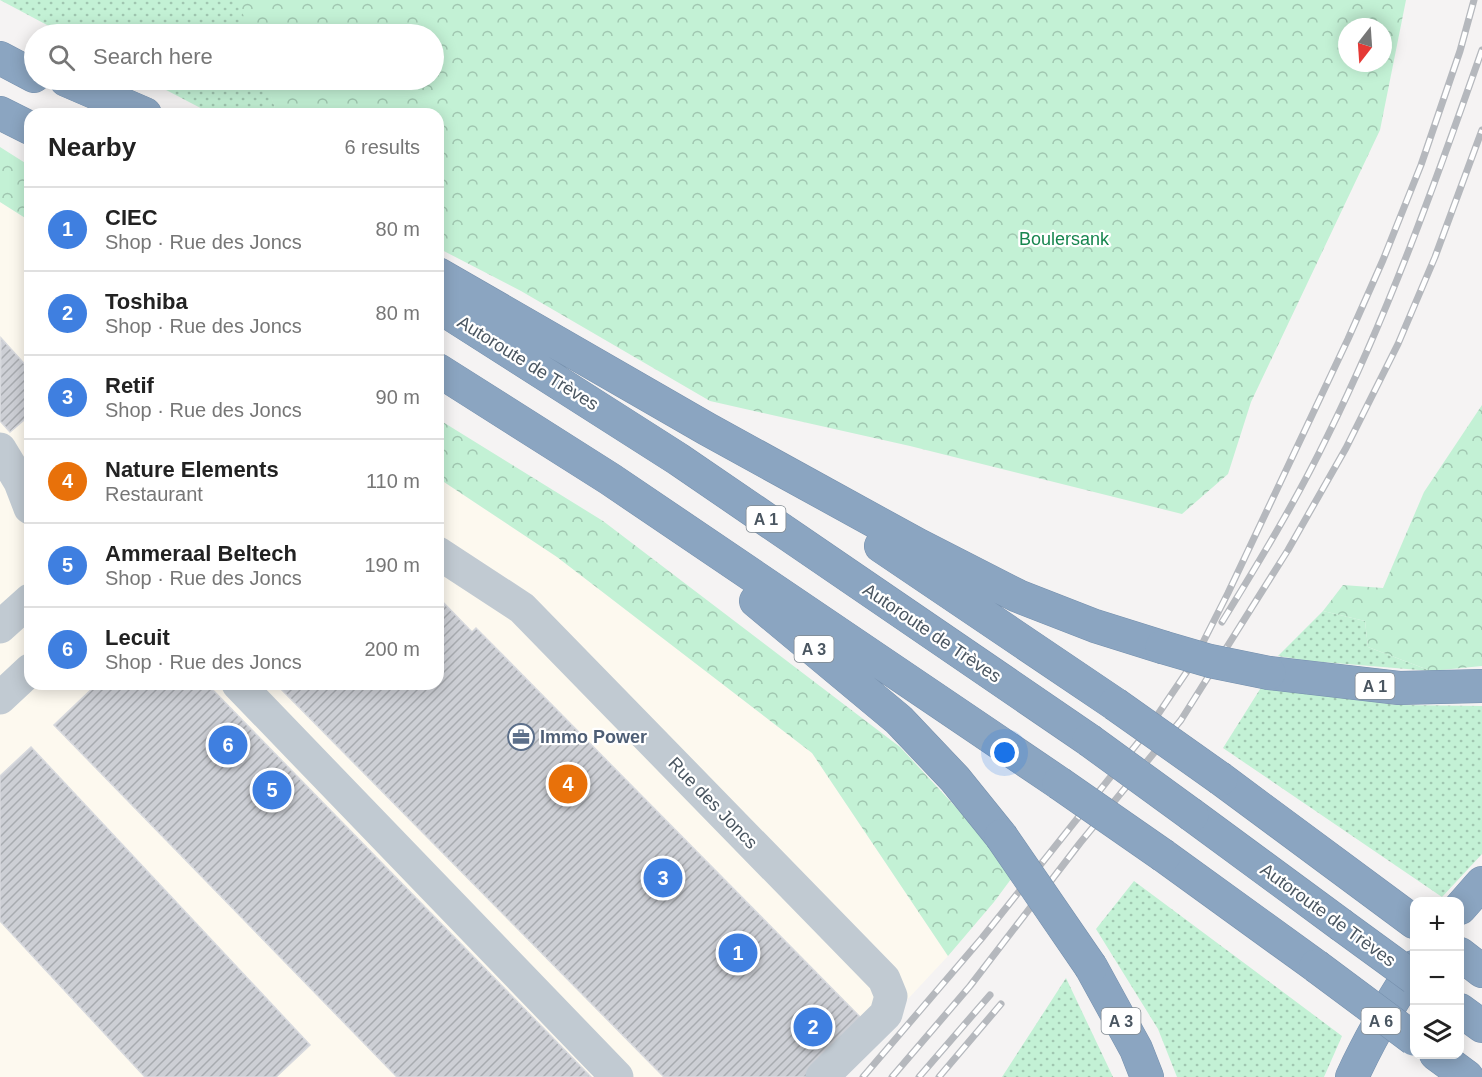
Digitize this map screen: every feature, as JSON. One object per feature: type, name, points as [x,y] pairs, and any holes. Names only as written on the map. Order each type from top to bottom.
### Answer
[{"type":"highway","points":[[0,56],[24,64]]},
{"type":"highway","points":[[0,56],[24,70]]},
{"type":"highway","points":[[60,90],[95,108]]},
{"type":"highway","points":[[89,90],[131,108]]},
{"type":"highway","points":[[0,113],[24,125]]},
{"type":"highway","name":"A 1","points":[[444,277],[707,429],[918,545],[1018,596],[1095,626],[1162,647],[1210,661],[1269,673],[1399,688],[1482,686]]},
{"type":"highway","name":"Autoroute de Trèves","points":[[444,310],[678,459],[1089,740],[1410,975]]},
{"type":"highway","points":[[444,374],[610,478],[1059,783],[1164,856],[1410,1036]]},
{"type":"highway","name":"A 1","points":[[707,429],[1115,704],[1221,779],[1410,919]]},
{"type":"highway","name":"A 3","points":[[610,478],[899,720],[955,779],[1001,836],[1091,967],[1136,1049],[1147,1077]]},
{"type":"highway","points":[[1464,903],[1482,883]]},
{"type":"highway","points":[[1464,957],[1482,971]]},
{"type":"highway","name":"A 6","points":[[1352,1077],[1410,973]]},
{"type":"street","points":[[0,449],[24,493]]},
{"type":"street","name":"Rue des Joncs","points":[[444,557],[522,608],[884,979],[891,996],[886,1014],[822,1077]]},
{"type":"street","points":[[0,627],[24,605]]},
{"type":"street","points":[[0,698],[24,676]]},
{"type":"street","points":[[244,690],[617,1077]]},
{"type":"shaded area","points":[[0,202],[24,217],[24,690],[444,690],[444,482],[557,557],[812,753],[948,956],[835,1077],[0,1077]]},
{"type":"green space","points":[[0,0],[239,0],[247,24],[45,24]]},
{"type":"green space","name":"Boulersank","points":[[238,0],[1406,0],[1392,70],[1392,18],[1338,18],[1338,72],[1392,72],[1380,130],[1251,402],[1228,474],[1182,514],[910,446],[710,401],[521,291],[444,251],[444,108],[275,108],[269,90],[444,90],[444,24],[246,24]]},
{"type":"green space","points":[[166,90],[269,90],[275,108],[201,108]]},
{"type":"green space","points":[[0,147],[24,162],[24,217],[0,202]]},
{"type":"green space","points":[[1482,405],[1482,666],[1431,671],[1368,647],[1365,621],[1323,611],[1343,585],[1383,588],[1424,492]]},
{"type":"green space","points":[[444,423],[603,521],[900,747],[991,845],[1014,875],[948,956],[812,753],[557,557],[444,482]]},
{"type":"green space","points":[[1323,611],[1365,621],[1368,647],[1431,671],[1310,661],[1278,656]]},
{"type":"green space","points":[[1262,686],[1397,705],[1482,706],[1482,854],[1442,897],[1223,748]]},
{"type":"green space","points":[[1134,881],[1342,1036],[1324,1077],[1177,1077],[1158,1029],[1096,929]]},
{"type":"green space","points":[[1066,978],[1113,1077],[1002,1077]]},
{"type":"building","points":[[1,338],[24,363],[24,420],[10,432],[0,421]]},
{"type":"building","points":[[444,603],[472,632],[476,628],[866,1023],[811,1077],[664,1077],[282,690],[444,690]]},
{"type":"building","points":[[91,690],[213,690],[591,1077],[397,1077],[54,725]]},
{"type":"building","points":[[31,747],[310,1045],[276,1077],[145,1077],[0,921],[0,776]]},
{"type":"railway","points":[[863,1077],[982,938],[1144,735],[1192,664],[1228,593],[1383,260],[1421,165],[1460,51],[1474,0]]},
{"type":"railway","points":[[1222,622],[1290,508],[1350,390],[1410,246],[1482,50]]},
{"type":"railway","points":[[892,1077],[970,986],[1080,843],[1181,720],[1288,550],[1346,448],[1398,344],[1435,257],[1482,130]]},
{"type":"railway","points":[[919,1077],[990,995]]},
{"type":"railway","points":[[939,1077],[1001,1004]]},
{"type":"place","name":"Immo Power","points":[[521,737]]},
{"type":"place","name":"Lecuit","points":[[228,745]]},
{"type":"place","name":"Nature Elements","points":[[568,784]]},
{"type":"place","name":"Ammeraal Beltech","points":[[272,790]]},
{"type":"place","name":"Retif","points":[[663,878]]},
{"type":"place","name":"CIEC","points":[[738,953]]},
{"type":"place","name":"Toshiba","points":[[813,1027]]}]
